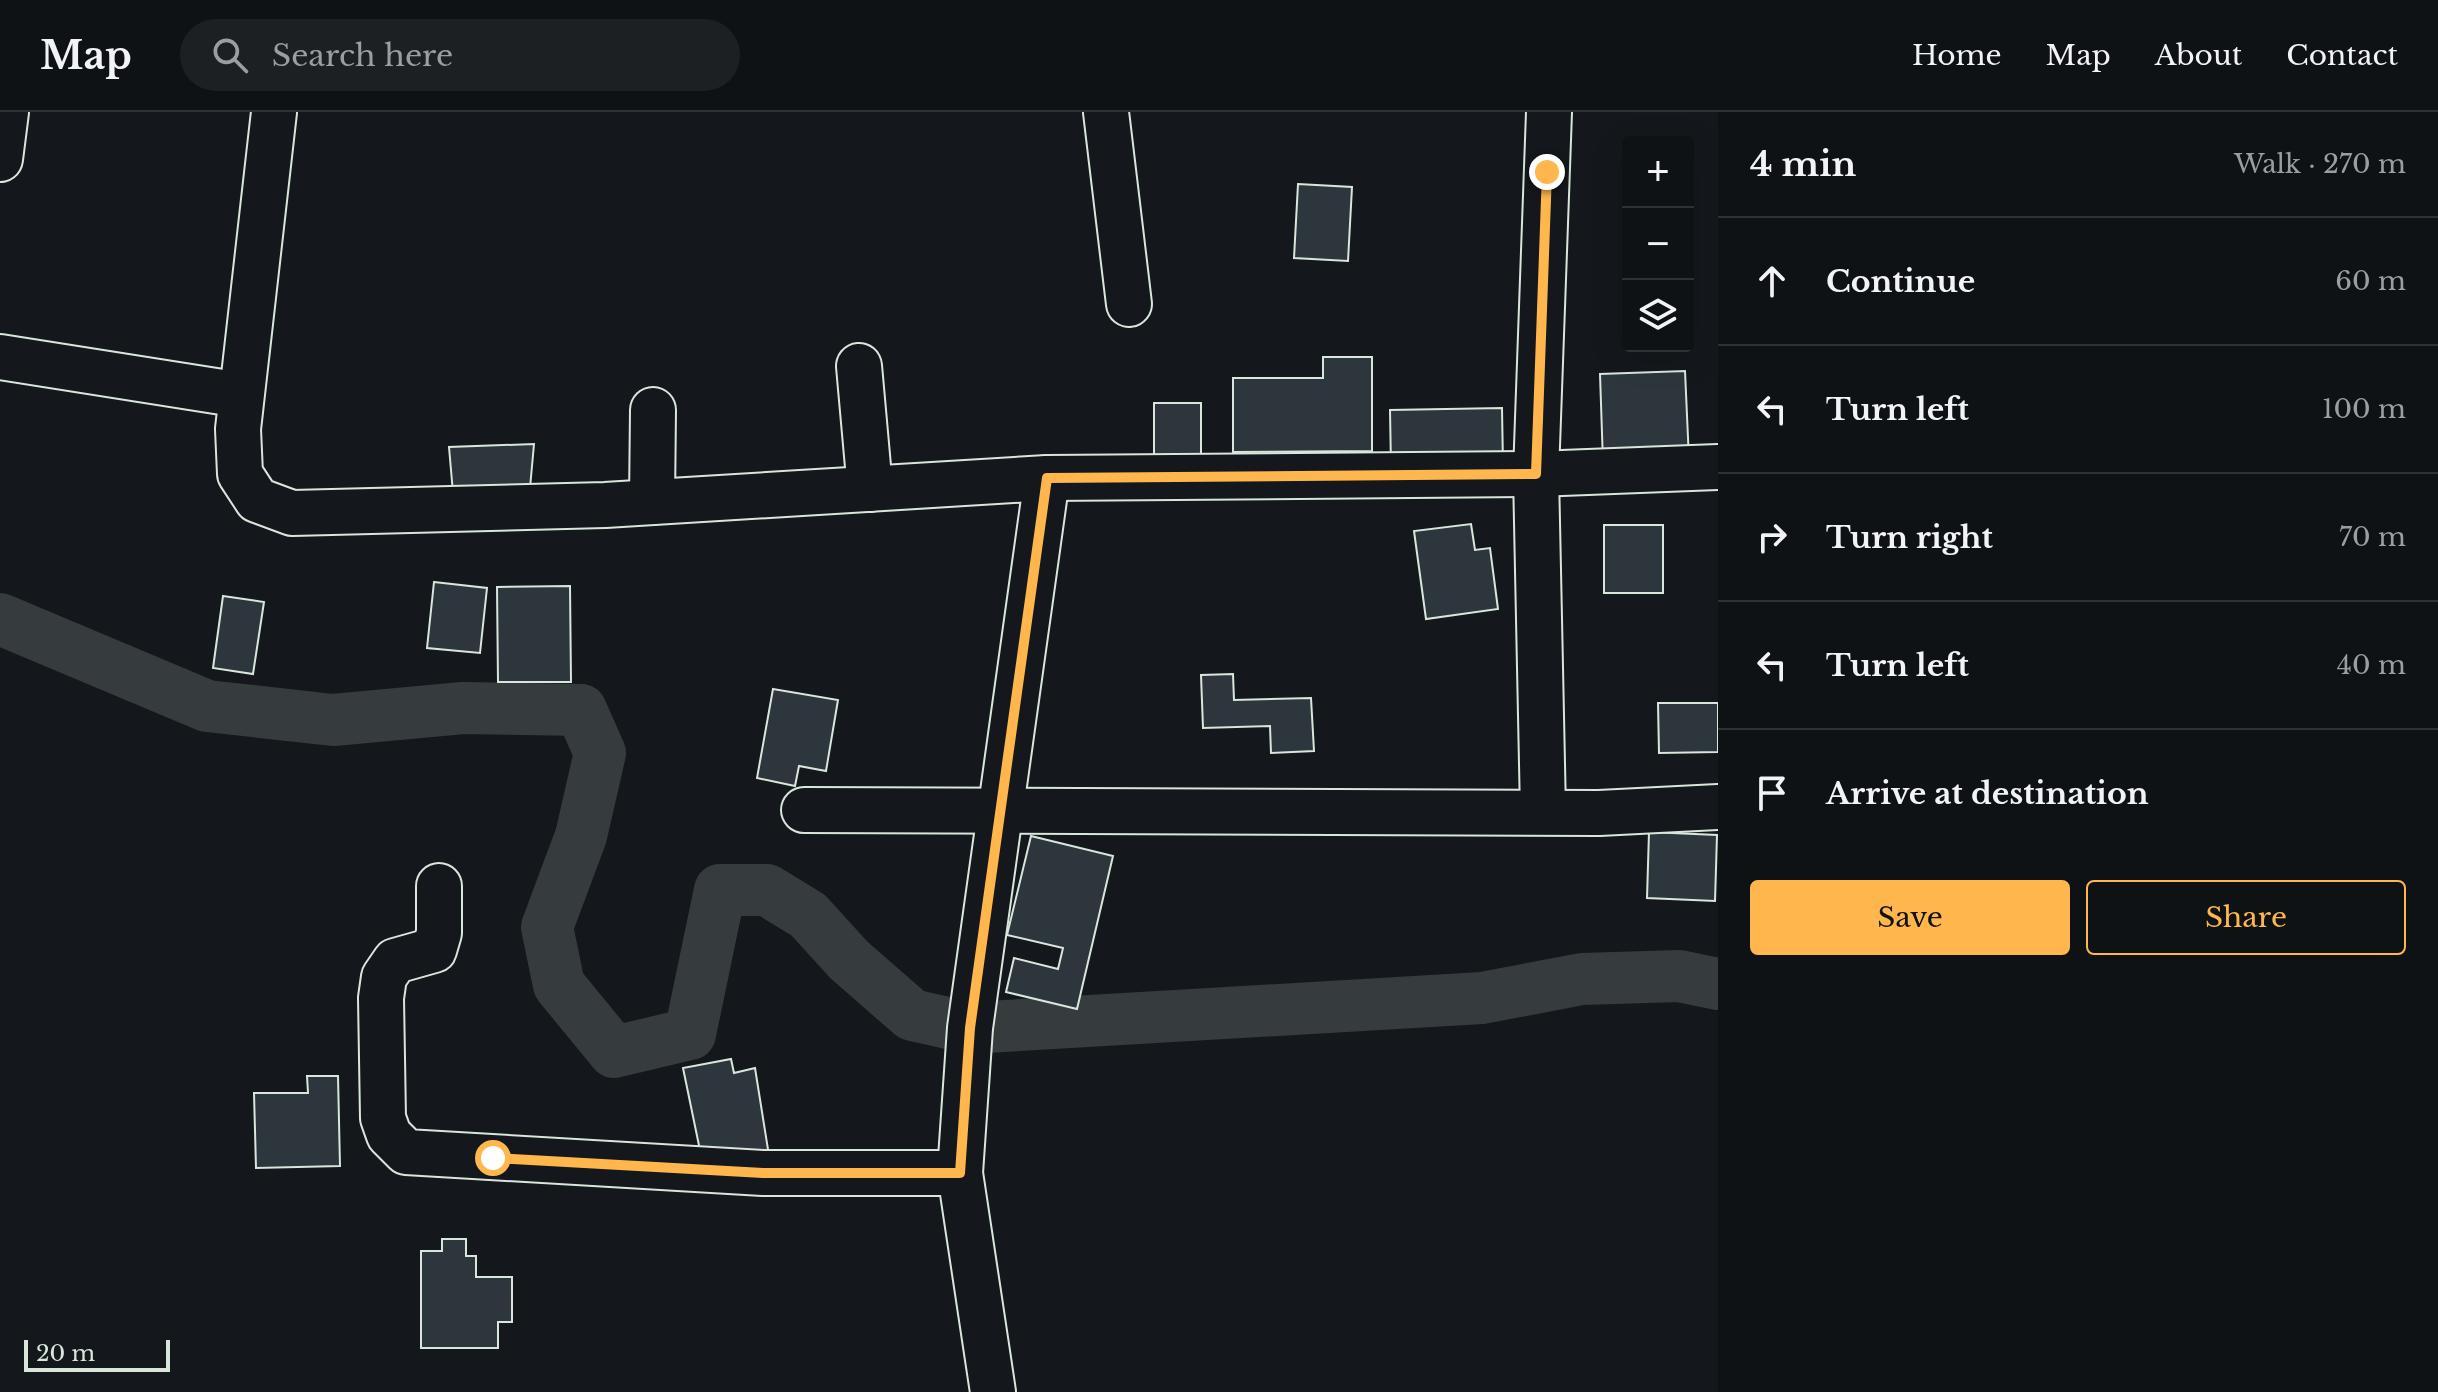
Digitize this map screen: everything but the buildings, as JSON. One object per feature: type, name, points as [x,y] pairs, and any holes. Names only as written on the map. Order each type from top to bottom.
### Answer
[{"type":"street","points":[[0,159],[6,112]]},
{"type":"street","points":[[274,112],[241,395],[238,429],[240,474],[257,500],[292,513],[652,502],[1047,478],[1536,474],[1718,467]]},
{"type":"street","points":[[1106,112],[1129,304]]},
{"type":"street","points":[[1543,812],[1536,474],[1549,112]]},
{"type":"street","points":[[0,357],[241,395]]},
{"type":"street","points":[[859,366],[870,489]]},
{"type":"street","points":[[652,502],[653,410]]},
{"type":"street","points":[[993,1392],[960,1173],[970,1028],[1047,478]]},
{"type":"street","points":[[804,810],[1599,813],[1718,807]]},
{"type":"street","points":[[439,886],[439,933],[434,950],[395,961],[384,977],[381,998],[383,1118],[389,1135],[406,1152],[763,1173],[960,1173]]},
{"type":"waterway","points":[[0,619],[207,706],[333,720],[463,708],[581,710],[600,753],[581,836],[547,927],[559,985],[614,1052],[690,1034],[720,890],[767,890],[808,915],[849,960],[912,1015],[970,1028],[1482,998],[1582,979],[1679,976],[1718,984]]},
{"type":"route","points":[[493,1158],[763,1173],[960,1173],[970,1028],[1047,478],[1536,474],[1547,172]]}]
